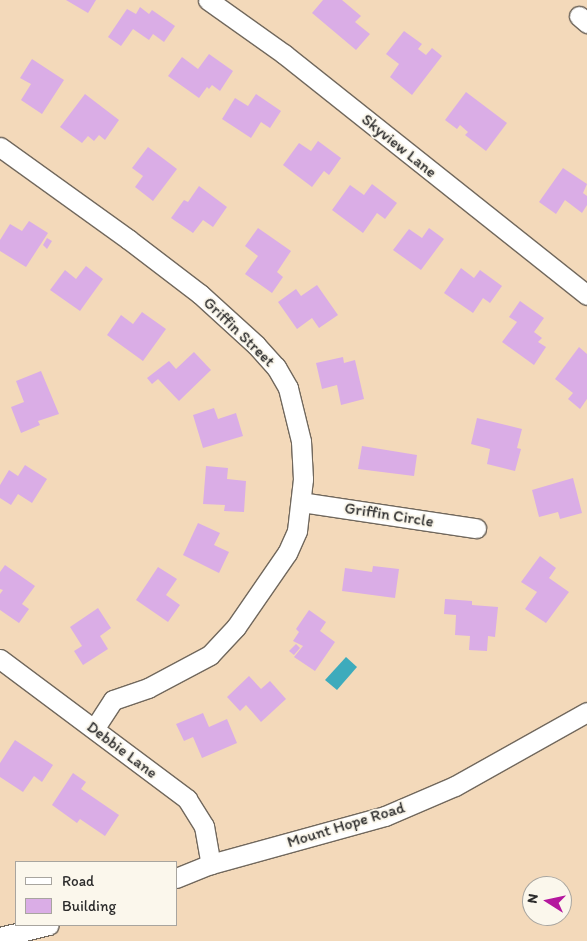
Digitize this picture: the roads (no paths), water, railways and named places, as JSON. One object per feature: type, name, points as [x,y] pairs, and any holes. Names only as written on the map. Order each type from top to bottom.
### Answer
[{"type":"street","name":"Skyview Lane","points":[[208,0],[284,54],[587,295]]},
{"type":"street","name":"Griffin Street","points":[[0,147],[128,239],[200,294],[256,345],[276,368],[288,388],[301,440],[302,502],[296,531],[287,553],[236,627],[210,655],[148,688],[113,700],[95,728]]},
{"type":"street","name":"Griffin Circle","points":[[302,502],[476,528]]},
{"type":"street","name":"Debbie Lane","points":[[0,659],[95,728],[187,799],[204,826],[212,864]]},
{"type":"street","name":"Mount Hope Road","points":[[178,877],[212,864],[385,816],[455,786],[587,712]]},
{"type":"street","points":[[0,937],[44,926]]},
{"type":"water","points":[[346,657],[357,667],[337,690],[325,680]]}]
